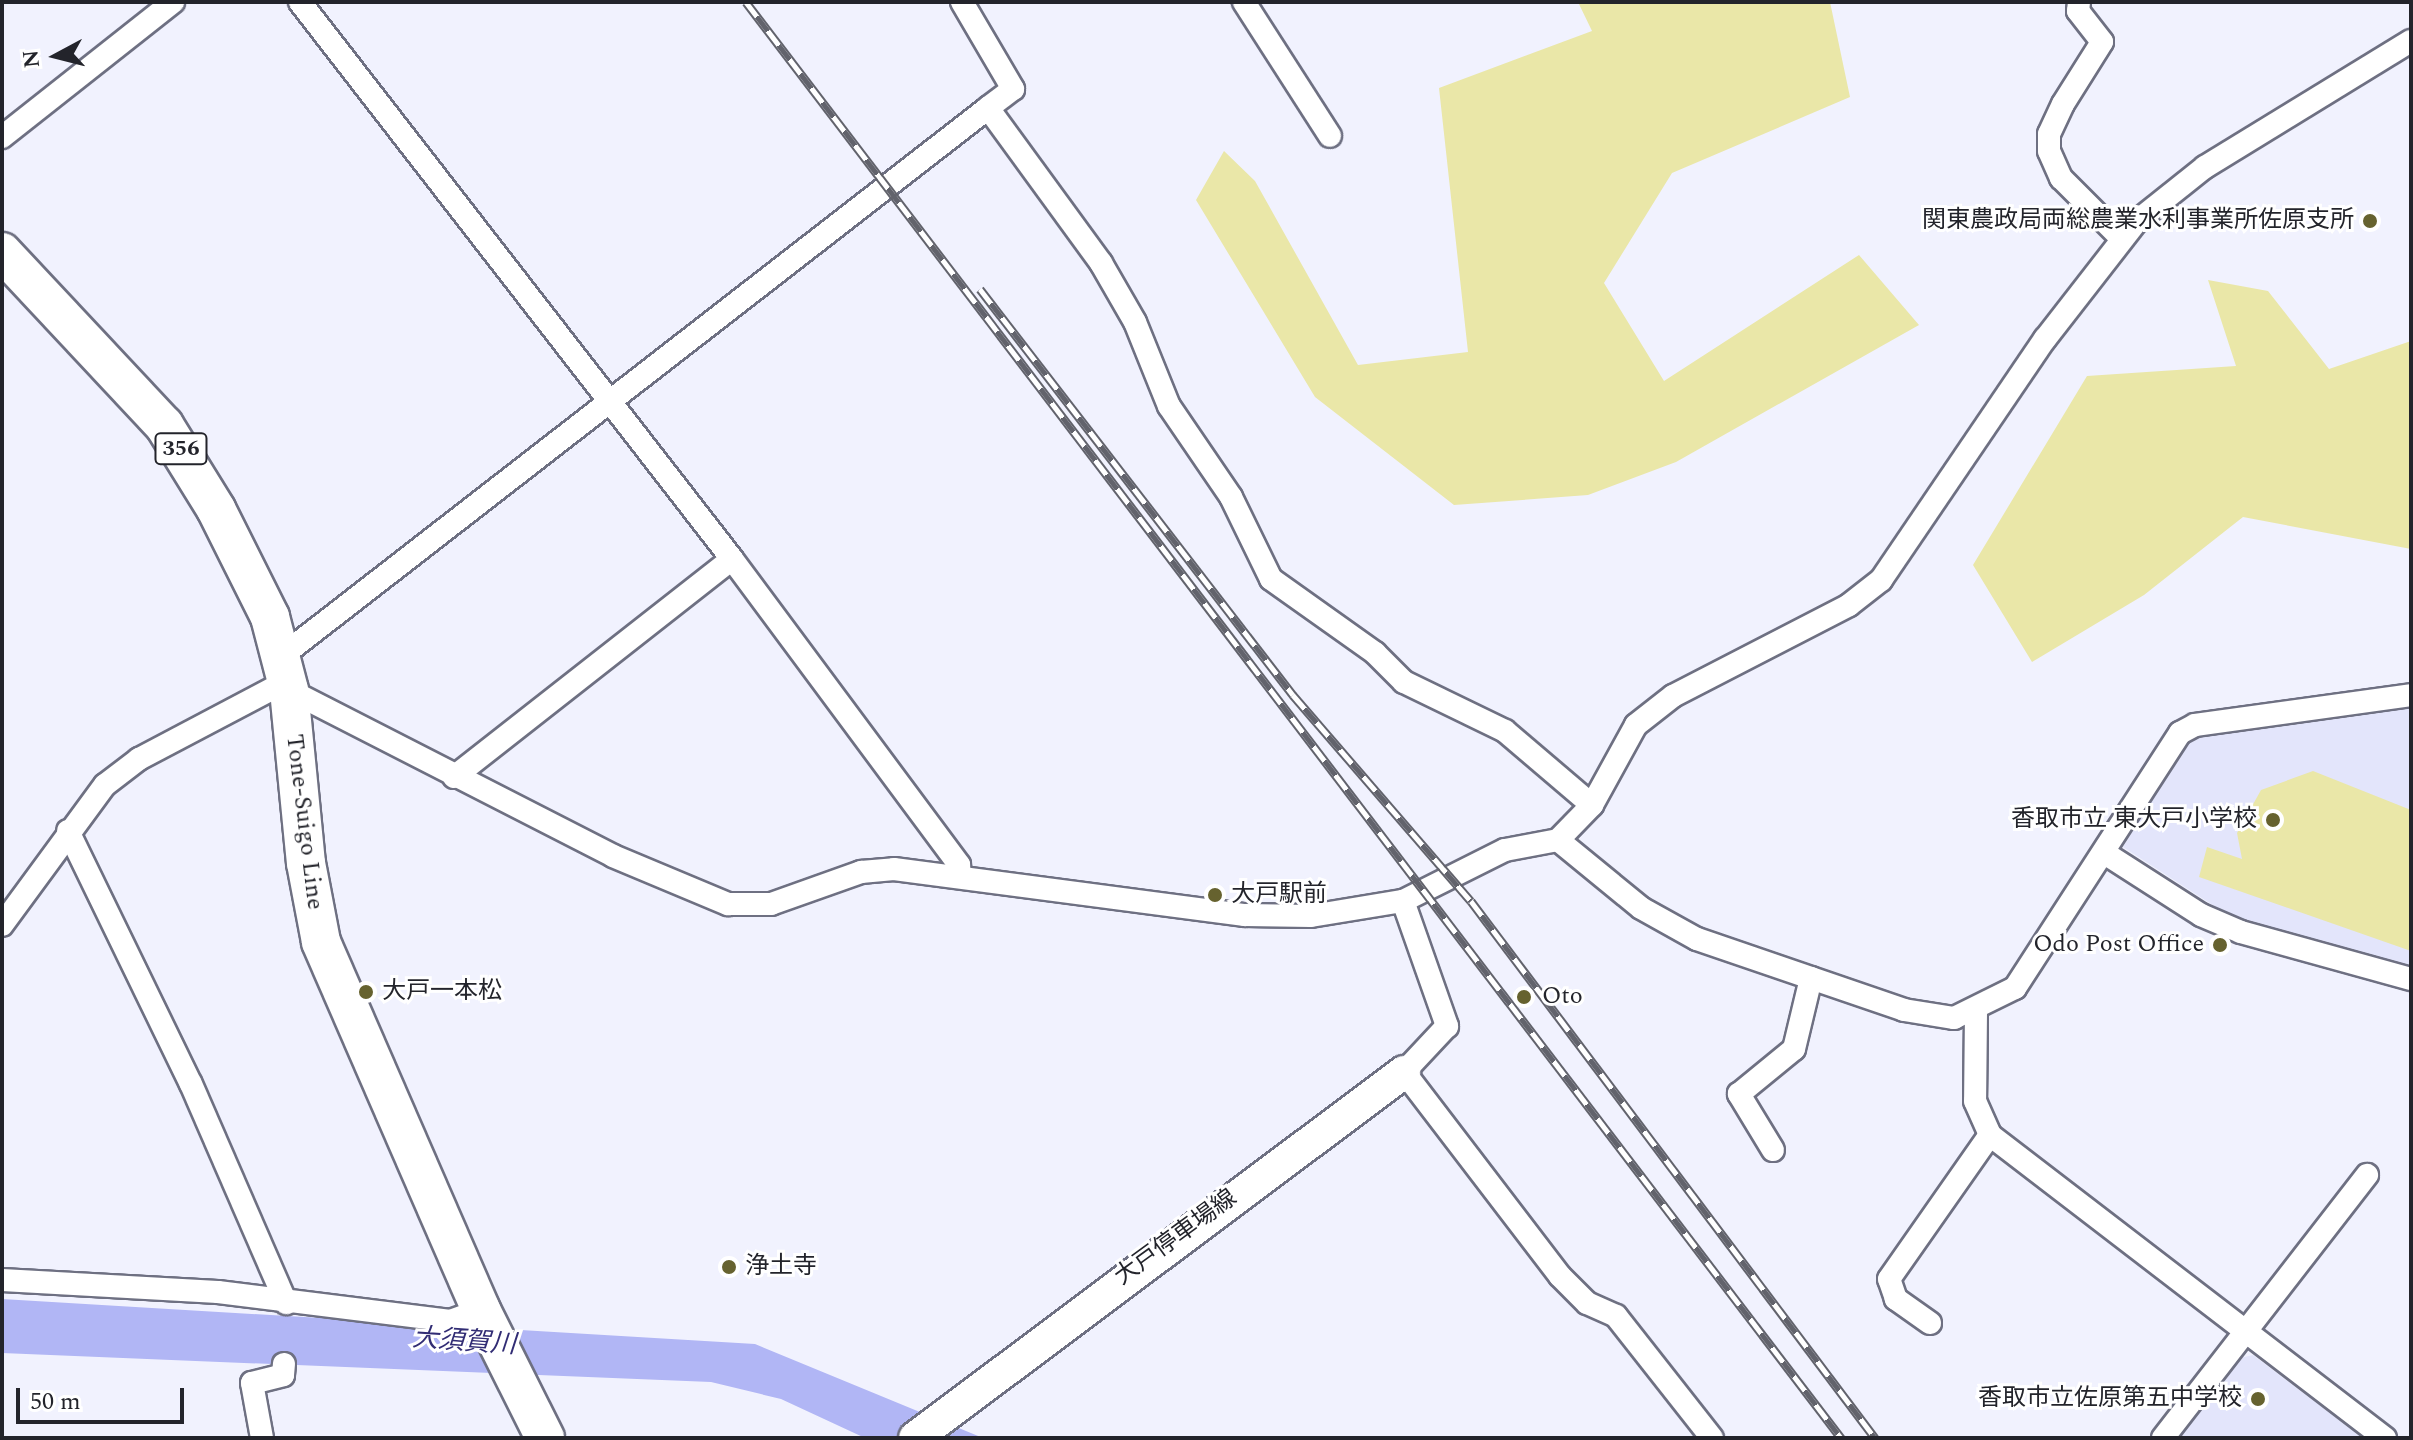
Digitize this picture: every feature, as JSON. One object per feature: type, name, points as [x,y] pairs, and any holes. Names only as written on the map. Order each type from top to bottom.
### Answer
[{"type":"highway","name":"Tone-Suigo Line","points":[[2,252],[164,425],[238,548],[286,675],[306,863],[321,942],[484,1317],[545,1438]]},
{"type":"main road","name":"大戸停車場線","points":[[915,1438],[950,1408],[1404,1072]]},
{"type":"street","points":[[2,137],[173,2]]},
{"type":"street","points":[[300,2],[732,559],[959,865],[960,876]]},
{"type":"street","points":[[2,925],[68,831],[105,785],[139,759],[286,675],[608,400],[1013,89],[962,2]]},
{"type":"street","points":[[1244,2],[1330,136]]},
{"type":"street","points":[[2079,2],[2078,11],[2102,42],[2059,114],[2049,151],[2061,178],[2122,239]]},
{"type":"street","points":[[286,675],[454,777],[613,856],[728,904],[771,904],[861,872],[960,876],[1245,915],[1311,916],[1403,901],[1505,850],[1558,840],[1592,805],[1636,725],[1673,696],[1849,605],[1881,580],[2045,339],[2122,239],[2205,167],[2411,41]]},
{"type":"street","points":[[988,108],[1101,263],[1135,322],[1169,406],[1231,497],[1271,579],[1375,653],[1404,682],[1505,731],[1592,805]]},
{"type":"street","points":[[454,777],[732,559]]},
{"type":"street","points":[[1558,840],[1666,924],[1811,978],[1924,1015],[1976,1012],[2015,988],[2106,854],[2180,733],[2195,725],[2411,695]]},
{"type":"street","points":[[68,831],[191,1084],[286,1303]]},
{"type":"street","points":[[2106,854],[2201,915],[2241,932],[2411,979]]},
{"type":"street","points":[[1403,901],[1447,1026],[1404,1072],[1560,1276],[1587,1303],[1616,1316],[1704,1435]]},
{"type":"street","points":[[1773,1150],[1739,1094],[1794,1049],[1811,978]]},
{"type":"street","points":[[1976,1012],[1975,1101],[1990,1135],[2237,1321],[2245,1334],[2385,1438]]},
{"type":"street","points":[[1930,1323],[1896,1299],[1889,1279],[1990,1135]]},
{"type":"street","points":[[2163,1438],[2367,1175]]},
{"type":"street","points":[[2,1280],[218,1292],[286,1303],[450,1321],[484,1317]]},
{"type":"street","points":[[262,1438],[252,1383],[283,1375],[284,1364]]},
{"type":"shaded area","points":[[1578,2],[1830,2],[1850,97],[1672,173],[1604,283],[1664,381],[1859,255],[1919,325],[1676,462],[1588,495],[1454,505],[1315,397],[1196,200],[1224,151],[1255,181],[1358,365],[1468,352],[1439,88],[1592,31]]},
{"type":"shaded area","points":[[2208,280],[2268,291],[2329,369],[2411,341],[2411,549],[2243,517],[2144,595],[2032,662],[1973,565],[2087,376],[2236,366]]},
{"type":"shaded area","name":"香取市立 東大戸小学校","points":[[2411,707],[2411,966],[2242,924],[2123,847],[2189,739]]},
{"type":"shaded area","points":[[2313,771],[2411,810],[2411,951],[2199,877],[2207,847],[2242,859],[2237,833],[2261,790]]},
{"type":"shaded area","name":"香取市立佐原第五中学校","points":[[2253,1355],[2363,1438],[2174,1438],[2236,1359]]},
{"type":"water","name":"大須賀川","points":[[2,1299],[755,1344],[983,1438],[865,1438],[781,1399],[711,1382],[2,1353]]},
{"type":"railway","points":[[746,2],[1841,1438]]},
{"type":"railway","points":[[980,289],[1293,695],[1471,901],[1875,1438]]},
{"type":"place","name":"関東農政局両総農業水利事業所佐原支所","points":[[2370,221]]},
{"type":"place","name":"香取市立 東大戸小学校","points":[[2273,820]]},
{"type":"place","name":"大戸駅前","points":[[1215,895]]},
{"type":"place","name":"Odo Post Office","points":[[2220,945]]},
{"type":"place","name":"大戸一本松","points":[[366,992]]},
{"type":"place","name":"Oto","points":[[1524,997]]},
{"type":"place","name":"浄土寺","points":[[729,1267]]},
{"type":"place","name":"香取市立佐原第五中学校","points":[[2258,1399]]}]
